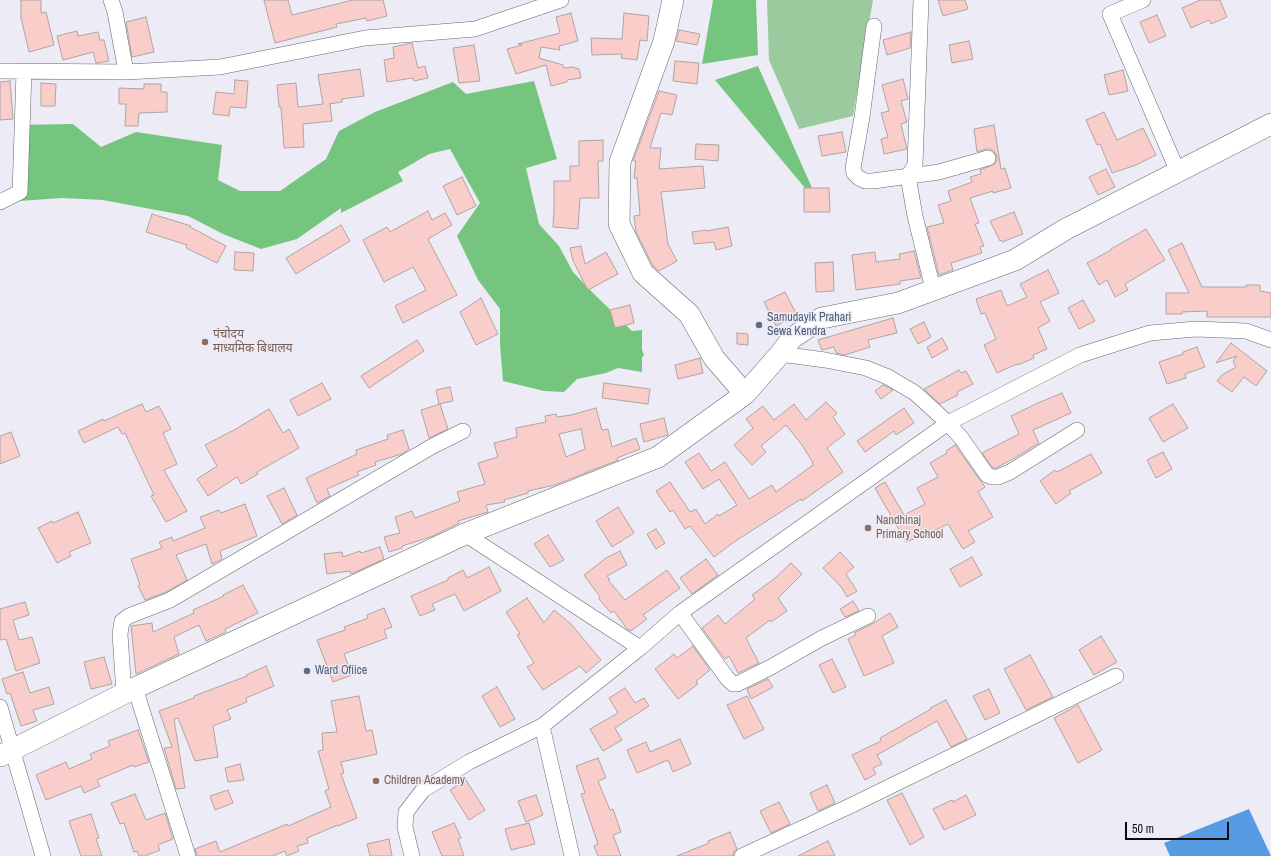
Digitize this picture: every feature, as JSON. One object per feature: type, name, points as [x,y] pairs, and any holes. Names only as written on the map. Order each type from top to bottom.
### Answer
[{"type":"street","points":[[111,0],[115,12],[126,72]]},
{"type":"street","points":[[0,71],[126,72],[220,68],[365,38],[475,29],[561,0]]},
{"type":"street","points":[[673,0],[664,41],[620,162],[619,224],[643,273],[689,314],[714,358],[745,394]]},
{"type":"street","points":[[921,0],[915,165],[908,176],[915,216],[933,289]]},
{"type":"street","points":[[1143,0],[1108,7],[1178,172]]},
{"type":"street","points":[[874,26],[862,117],[853,168],[854,173],[865,181],[938,172],[988,158]]},
{"type":"street","points":[[0,202],[20,192],[24,71]]},
{"type":"street","points":[[6,753],[129,691],[465,534],[658,457],[745,394],[792,338],[822,318],[898,303],[1015,260],[1066,229],[1271,124]]},
{"type":"street","points":[[412,856],[405,827],[406,812],[423,790],[469,762],[542,726],[640,648],[680,613],[948,423],[1080,355],[1150,333],[1196,329],[1246,331],[1271,340]]},
{"type":"street","points":[[780,354],[825,360],[866,368],[888,377],[915,393],[948,423],[962,439],[987,475],[992,478],[1010,472],[1077,430]]},
{"type":"street","points":[[188,856],[129,691],[120,634],[122,621],[129,616],[170,600],[431,447],[463,431]]},
{"type":"street","points":[[465,534],[640,648]]},
{"type":"street","points":[[680,613],[727,678],[733,684],[737,684],[771,667],[822,638],[868,616]]},
{"type":"street","points":[[742,856],[850,806],[1116,676]]},
{"type":"street","points":[[0,707],[6,753],[43,856]]},
{"type":"street","points":[[542,726],[572,856]]},
{"type":"green space","points":[[713,0],[756,0],[758,55],[702,64]]},
{"type":"green space","points":[[767,0],[873,0],[853,116],[799,129],[769,60]]},
{"type":"green space","points":[[758,66],[820,206],[715,80]]},
{"type":"green space","points":[[534,81],[557,159],[526,168],[539,224],[559,246],[573,272],[592,292],[632,331],[642,330],[642,349],[644,356],[642,357],[642,372],[618,368],[606,373],[577,379],[564,392],[544,391],[503,381],[500,344],[500,309],[478,280],[457,236],[480,203],[450,149],[429,154],[398,172],[403,181],[341,213],[341,208],[297,239],[261,249],[223,234],[188,216],[103,200],[62,198],[19,201],[14,125],[73,124],[101,147],[136,132],[222,145],[218,180],[240,191],[280,191],[326,159],[339,131],[375,112],[453,82],[466,94]]},
{"type":"water","points":[[1249,809],[1271,856],[1170,856],[1164,843]]},
{"type":"building","points":[[21,0],[41,0],[41,13],[46,12],[54,45],[29,52],[21,18]]},
{"type":"building","points":[[264,0],[288,0],[292,15],[353,0],[383,0],[387,16],[367,21],[366,18],[336,24],[337,27],[275,43]]},
{"type":"building","points":[[938,0],[965,0],[968,9],[943,16]]},
{"type":"building","points":[[1200,0],[1220,0],[1227,17],[1211,24],[1209,20],[1191,28],[1182,8]]},
{"type":"building","points":[[571,13],[578,41],[559,46],[560,50],[541,47],[539,58],[563,65],[564,68],[572,67],[579,69],[581,78],[567,80],[567,82],[551,86],[546,65],[516,74],[507,49],[522,45],[518,44],[560,33],[556,17]]},
{"type":"building","points":[[624,13],[649,16],[647,41],[640,40],[637,60],[621,58],[622,54],[592,55],[591,38],[622,39]]},
{"type":"building","points":[[1157,15],[1166,36],[1149,43],[1140,22]]},
{"type":"building","points":[[146,17],[154,52],[132,57],[126,22]]},
{"type":"building","points":[[679,30],[700,34],[697,45],[676,41]]},
{"type":"building","points":[[77,31],[78,36],[98,32],[100,40],[104,40],[109,61],[96,63],[93,52],[63,60],[57,36]]},
{"type":"building","points":[[911,32],[910,48],[887,55],[883,40]]},
{"type":"building","points":[[969,41],[973,59],[952,63],[949,45]]},
{"type":"building","points":[[412,43],[418,68],[425,66],[428,78],[414,81],[413,78],[387,82],[384,60],[394,58],[393,47]]},
{"type":"building","points":[[474,45],[480,81],[459,83],[453,48]]},
{"type":"building","points":[[675,61],[699,63],[697,84],[673,81]]},
{"type":"building","points":[[360,69],[364,96],[342,99],[342,102],[329,104],[332,121],[303,124],[304,147],[284,148],[281,107],[279,107],[277,85],[296,83],[298,107],[323,104],[318,75]]},
{"type":"building","points":[[1123,70],[1128,91],[1109,95],[1104,75]]},
{"type":"building","points":[[903,79],[908,99],[901,101],[907,122],[901,124],[907,149],[884,154],[881,139],[888,137],[881,113],[889,111],[882,85]]},
{"type":"building","points":[[235,80],[248,81],[246,108],[230,107],[229,116],[213,114],[216,92],[234,94]]},
{"type":"building","points":[[10,81],[13,119],[0,120],[0,82]]},
{"type":"building","points":[[41,83],[56,84],[55,106],[41,106]]},
{"type":"building","points":[[144,84],[161,84],[161,92],[167,92],[167,112],[139,113],[138,126],[125,126],[126,104],[119,104],[119,88],[144,89]]},
{"type":"building","points":[[659,91],[677,95],[672,115],[661,113],[650,148],[661,148],[659,169],[703,166],[705,188],[661,192],[668,244],[677,261],[659,271],[653,266],[636,232],[634,216],[640,215],[637,178],[634,178],[636,161],[633,161]]},
{"type":"building","points":[[1104,112],[1117,140],[1143,128],[1156,155],[1136,165],[1112,173],[1100,144],[1097,145],[1086,120]]},
{"type":"building","points":[[994,125],[1001,169],[1005,168],[1011,188],[993,193],[993,191],[970,198],[979,223],[975,224],[984,246],[980,247],[982,253],[951,263],[953,270],[939,275],[927,227],[944,223],[938,205],[951,201],[948,191],[972,182],[970,177],[981,174],[980,170],[995,164],[997,156],[994,151],[986,149],[977,152],[974,129]]},
{"type":"building","points":[[842,132],[846,152],[822,156],[818,136]]},
{"type":"building","points":[[603,140],[603,161],[598,161],[599,198],[580,198],[578,229],[553,227],[554,181],[570,181],[570,166],[579,166],[579,141]]},
{"type":"building","points":[[696,144],[719,145],[718,161],[695,159]]},
{"type":"building","points":[[1106,169],[1115,187],[1098,195],[1089,177]]},
{"type":"building","points":[[462,177],[476,206],[457,215],[443,186]]},
{"type":"building","points":[[804,188],[829,188],[830,212],[804,212]]},
{"type":"building","points":[[428,211],[432,220],[445,213],[452,225],[428,239],[457,295],[403,323],[395,306],[426,290],[413,267],[384,282],[363,240],[387,227],[390,232]]},
{"type":"building","points":[[1014,212],[1023,234],[1002,242],[1001,240],[1000,241],[990,221]]},
{"type":"building","points":[[152,214],[191,226],[190,227],[226,246],[217,263],[186,248],[187,245],[146,232]]},
{"type":"building","points":[[341,225],[350,241],[296,274],[286,258]]},
{"type":"building","points":[[728,227],[732,246],[716,250],[714,242],[694,244],[692,232]]},
{"type":"building","points":[[1146,229],[1165,260],[1125,284],[1128,290],[1115,297],[1107,280],[1099,285],[1087,263]]},
{"type":"building","points":[[1182,243],[1202,287],[1246,287],[1246,285],[1260,285],[1260,291],[1271,293],[1271,317],[1207,317],[1207,311],[1166,314],[1166,293],[1189,293],[1168,250]]},
{"type":"building","points":[[581,246],[585,264],[606,252],[618,274],[588,290],[573,261],[570,248]]},
{"type":"building","points":[[914,251],[921,278],[900,281],[900,284],[856,290],[852,255],[875,252],[876,262],[900,259],[899,254]]},
{"type":"building","points":[[235,252],[254,253],[253,271],[234,270]]},
{"type":"building","points":[[833,262],[834,291],[816,292],[815,263]]},
{"type":"building","points":[[1048,270],[1059,293],[1040,302],[1050,321],[1038,328],[1047,349],[1033,355],[1034,358],[997,373],[984,345],[996,339],[985,313],[981,314],[976,299],[1001,290],[1007,306],[1027,297],[1020,284]]},
{"type":"building","points":[[785,292],[797,315],[776,326],[764,302]]},
{"type":"building","points":[[481,298],[498,334],[476,345],[460,312]]},
{"type":"building","points":[[1083,300],[1095,321],[1079,329],[1068,308]]},
{"type":"building","points":[[630,305],[634,323],[615,328],[610,310]]},
{"type":"building","points":[[893,318],[897,333],[868,340],[870,347],[845,355],[836,353],[834,347],[822,350],[818,340]]},
{"type":"building","points":[[924,322],[931,337],[918,344],[910,329]]},
{"type":"building","points":[[737,333],[748,334],[748,345],[737,344]]},
{"type":"building","points":[[942,338],[948,349],[932,358],[927,347]]},
{"type":"building","points":[[417,340],[424,351],[369,388],[361,376]]},
{"type":"building","points":[[1231,343],[1267,371],[1256,386],[1244,377],[1232,392],[1217,381],[1222,375],[1236,367],[1233,361],[1237,356],[1216,363]]},
{"type":"building","points":[[1197,347],[1205,367],[1185,374],[1186,378],[1167,384],[1159,362],[1183,354],[1183,352]]},
{"type":"building","points":[[700,358],[703,373],[678,379],[675,365]]},
{"type":"building","points":[[959,370],[961,373],[966,371],[973,384],[957,392],[958,395],[940,404],[924,389]]},
{"type":"building","points":[[322,383],[331,399],[298,416],[290,400]]},
{"type":"building","points":[[604,383],[650,389],[648,404],[602,398]]},
{"type":"building","points":[[883,385],[893,390],[881,399],[875,391]]},
{"type":"building","points":[[450,387],[453,401],[439,404],[436,390]]},
{"type":"building","points":[[1062,393],[1071,413],[1033,430],[1039,443],[1013,459],[996,468],[993,468],[982,453],[1019,434],[1011,416]]},
{"type":"building","points":[[826,402],[837,413],[833,417],[845,434],[827,448],[843,472],[802,501],[801,499],[734,542],[714,557],[690,526],[685,529],[673,510],[670,512],[656,491],[670,482],[690,512],[696,509],[705,524],[718,514],[719,516],[737,505],[719,479],[703,489],[685,462],[699,453],[711,471],[725,462],[749,499],[772,485],[776,492],[813,465],[813,463],[802,445],[786,425],[761,446],[766,452],[752,465],[734,445],[753,428],[746,419],[763,406],[774,420],[794,404],[806,420]]},
{"type":"building","points":[[142,404],[146,412],[159,406],[171,429],[163,433],[177,464],[164,470],[187,511],[166,522],[151,496],[154,495],[125,433],[122,434],[118,427],[84,443],[78,431],[103,419],[104,421]]},
{"type":"building","points":[[440,404],[448,429],[429,438],[421,410]]},
{"type":"building","points":[[1173,404],[1188,428],[1163,442],[1149,418]]},
{"type":"building","points":[[596,408],[602,430],[608,429],[612,447],[636,438],[640,449],[617,458],[618,460],[555,485],[528,491],[528,493],[504,500],[505,502],[486,505],[488,512],[458,521],[459,523],[433,536],[389,552],[384,537],[400,533],[395,517],[412,511],[415,518],[460,501],[457,492],[485,484],[478,463],[498,457],[494,443],[517,437],[516,428],[546,422],[545,416],[556,414],[557,417]],"holes":[[[581,429],[585,449],[566,457],[559,434]]]},
{"type":"building","points":[[904,408],[914,423],[896,435],[894,431],[865,452],[857,441]]},
{"type":"building","points":[[269,409],[283,433],[289,429],[299,448],[257,472],[258,474],[241,484],[237,477],[208,496],[197,479],[217,466],[205,445]]},
{"type":"building","points":[[664,418],[668,435],[644,442],[640,424]]},
{"type":"building","points":[[403,430],[409,449],[402,454],[375,462],[376,465],[357,472],[359,475],[327,489],[330,496],[317,503],[306,478],[357,454],[356,450],[388,439],[387,435]]},
{"type":"building","points":[[11,432],[20,456],[0,464],[0,436]]},
{"type":"building","points":[[955,445],[985,487],[978,492],[993,517],[968,531],[975,542],[963,549],[948,524],[924,536],[906,542],[875,488],[885,482],[904,515],[925,504],[917,488],[938,477],[930,463],[947,453],[946,451]]},
{"type":"building","points":[[1163,452],[1172,469],[1156,478],[1147,460]]},
{"type":"building","points":[[1091,454],[1102,473],[1069,491],[1071,493],[1056,504],[1040,481],[1055,470],[1057,472]]},
{"type":"building","points":[[284,488],[297,515],[282,524],[267,496]]},
{"type":"building","points":[[245,504],[257,536],[220,551],[222,559],[212,564],[206,544],[176,555],[187,580],[166,592],[145,600],[138,586],[140,585],[131,559],[162,548],[159,542],[172,537],[173,541],[205,528],[200,517],[219,510],[221,513]]},
{"type":"building","points":[[618,507],[634,533],[612,547],[596,521]]},
{"type":"building","points":[[78,512],[91,543],[69,552],[71,556],[57,563],[38,528],[52,521],[53,523]]},
{"type":"building","points":[[656,529],[665,543],[656,549],[647,534]]},
{"type":"building","points":[[548,535],[564,560],[550,567],[534,544]]},
{"type":"building","points":[[380,547],[384,559],[351,574],[350,571],[327,574],[324,554],[342,552],[343,557],[360,551],[361,553]]},
{"type":"building","points":[[620,551],[627,565],[607,576],[610,579],[608,580],[625,600],[667,570],[680,588],[643,615],[647,619],[631,631],[627,629],[614,611],[611,613],[599,599],[600,597],[584,575],[606,558]]},
{"type":"building","points":[[840,552],[854,567],[846,574],[857,591],[847,597],[842,588],[823,568]]},
{"type":"building","points":[[972,557],[982,575],[960,587],[950,569]]},
{"type":"building","points":[[706,559],[718,575],[692,594],[680,578]]},
{"type":"building","points":[[791,563],[802,574],[778,598],[787,611],[771,622],[770,620],[746,638],[759,663],[738,673],[729,656],[725,659],[702,628],[718,615],[725,624],[755,599],[752,595],[774,579]]},
{"type":"building","points":[[489,567],[501,591],[464,611],[455,594],[432,604],[435,610],[420,616],[411,596],[448,580],[448,578],[463,570],[467,578]]},
{"type":"building","points":[[243,585],[258,613],[225,629],[226,632],[206,641],[199,625],[174,637],[179,654],[136,674],[131,626],[152,623],[153,632],[194,613],[193,610],[224,596],[223,595]]},
{"type":"building","points":[[527,598],[544,623],[554,610],[571,624],[601,660],[586,673],[580,666],[543,690],[527,667],[534,663],[517,635],[520,634],[506,612]]},
{"type":"building","points":[[853,601],[859,611],[845,617],[840,609]]},
{"type":"building","points":[[25,602],[29,615],[13,620],[19,640],[32,637],[40,663],[16,671],[6,639],[0,640],[0,609]]},
{"type":"building","points":[[384,608],[392,627],[384,630],[387,638],[344,654],[352,675],[333,682],[317,640],[345,630],[344,627],[368,618],[367,615]]},
{"type":"building","points":[[890,613],[898,627],[882,636],[894,663],[864,676],[848,639],[856,635],[854,633]]},
{"type":"building","points":[[1101,636],[1117,662],[1094,675],[1079,650]]},
{"type":"building","points":[[693,646],[710,670],[696,681],[698,684],[678,699],[655,669],[674,654],[677,658]]},
{"type":"building","points":[[1030,655],[1053,697],[1026,710],[1004,669]]},
{"type":"building","points":[[104,657],[112,684],[91,689],[84,662]]},
{"type":"building","points":[[832,659],[846,687],[833,693],[819,665]]},
{"type":"building","points":[[266,666],[274,686],[246,698],[247,702],[227,710],[231,719],[213,726],[218,757],[195,761],[178,718],[174,719],[185,788],[176,789],[164,748],[172,747],[159,711],[247,676],[246,675]]},
{"type":"building","points":[[23,672],[30,693],[49,687],[54,704],[33,710],[37,721],[21,726],[10,693],[7,694],[2,679]]},
{"type":"building","points":[[768,679],[773,687],[751,699],[747,689]]},
{"type":"building","points":[[497,687],[515,719],[500,727],[482,696]]},
{"type":"building","points":[[625,688],[635,703],[644,698],[649,706],[615,728],[622,740],[603,751],[590,729],[618,713],[609,698]]},
{"type":"building","points":[[989,689],[1000,713],[985,720],[973,696]]},
{"type":"building","points":[[359,696],[366,731],[372,730],[377,754],[341,762],[344,773],[341,774],[357,818],[307,838],[308,843],[297,846],[299,851],[287,856],[285,851],[273,856],[197,856],[195,849],[216,841],[220,852],[287,824],[288,826],[331,807],[325,791],[329,789],[318,751],[323,750],[322,733],[337,732],[331,701]]},
{"type":"building","points":[[747,696],[764,729],[744,739],[727,705]]},
{"type":"building","points":[[946,700],[967,739],[951,747],[937,721],[877,755],[882,764],[873,768],[876,774],[865,780],[852,755],[881,741],[880,738]]},
{"type":"building","points":[[1078,705],[1102,750],[1078,763],[1054,718]]},
{"type":"building","points":[[138,730],[149,762],[134,767],[133,765],[97,780],[100,786],[84,793],[81,786],[46,800],[36,775],[66,762],[69,769],[92,759],[90,754],[110,746],[108,741]]},
{"type":"building","points":[[680,739],[691,764],[673,772],[668,760],[637,773],[627,750],[646,742],[650,752]]},
{"type":"building","points":[[598,758],[606,778],[598,781],[610,810],[613,809],[621,832],[613,835],[621,856],[598,856],[594,846],[598,844],[581,794],[585,793],[576,766]]},
{"type":"building","points":[[240,764],[244,780],[228,782],[225,768]]},
{"type":"building","points":[[466,780],[485,810],[469,820],[450,790]]},
{"type":"building","points":[[827,785],[835,803],[818,811],[810,793]]},
{"type":"building","points":[[228,790],[233,803],[215,810],[210,796]]},
{"type":"building","points":[[902,793],[924,837],[910,845],[887,800]]},
{"type":"building","points":[[135,794],[146,820],[165,813],[173,839],[158,845],[160,850],[145,856],[139,856],[137,851],[134,852],[124,823],[120,824],[111,803]]},
{"type":"building","points":[[536,795],[543,815],[526,822],[518,801]]},
{"type":"building","points":[[966,795],[976,815],[944,830],[933,809],[952,800],[953,802]]},
{"type":"building","points":[[779,802],[790,824],[771,833],[760,811]]},
{"type":"building","points":[[91,814],[99,838],[96,839],[102,856],[81,856],[69,821]]},
{"type":"building","points":[[454,823],[461,838],[458,839],[464,856],[442,856],[432,832]]},
{"type":"building","points":[[529,823],[535,844],[511,850],[505,829]]},
{"type":"building","points":[[730,832],[737,849],[734,851],[733,856],[677,856],[709,843],[708,841]]},
{"type":"building","points":[[389,839],[392,856],[370,856],[367,844]]},
{"type":"building","points":[[828,841],[835,856],[798,856]]},
{"type":"place","name":"Samudayik Prahari Sewa Kendra","points":[[759,325]]},
{"type":"place","name":"पंचोदय माध्यमिक बिधालय","points":[[205,342]]},
{"type":"place","name":"Nandhinaj Primary School","points":[[868,528]]},
{"type":"place","name":"Ward Ofiice","points":[[307,671]]},
{"type":"place","name":"Children Academy","points":[[376,781]]}]
